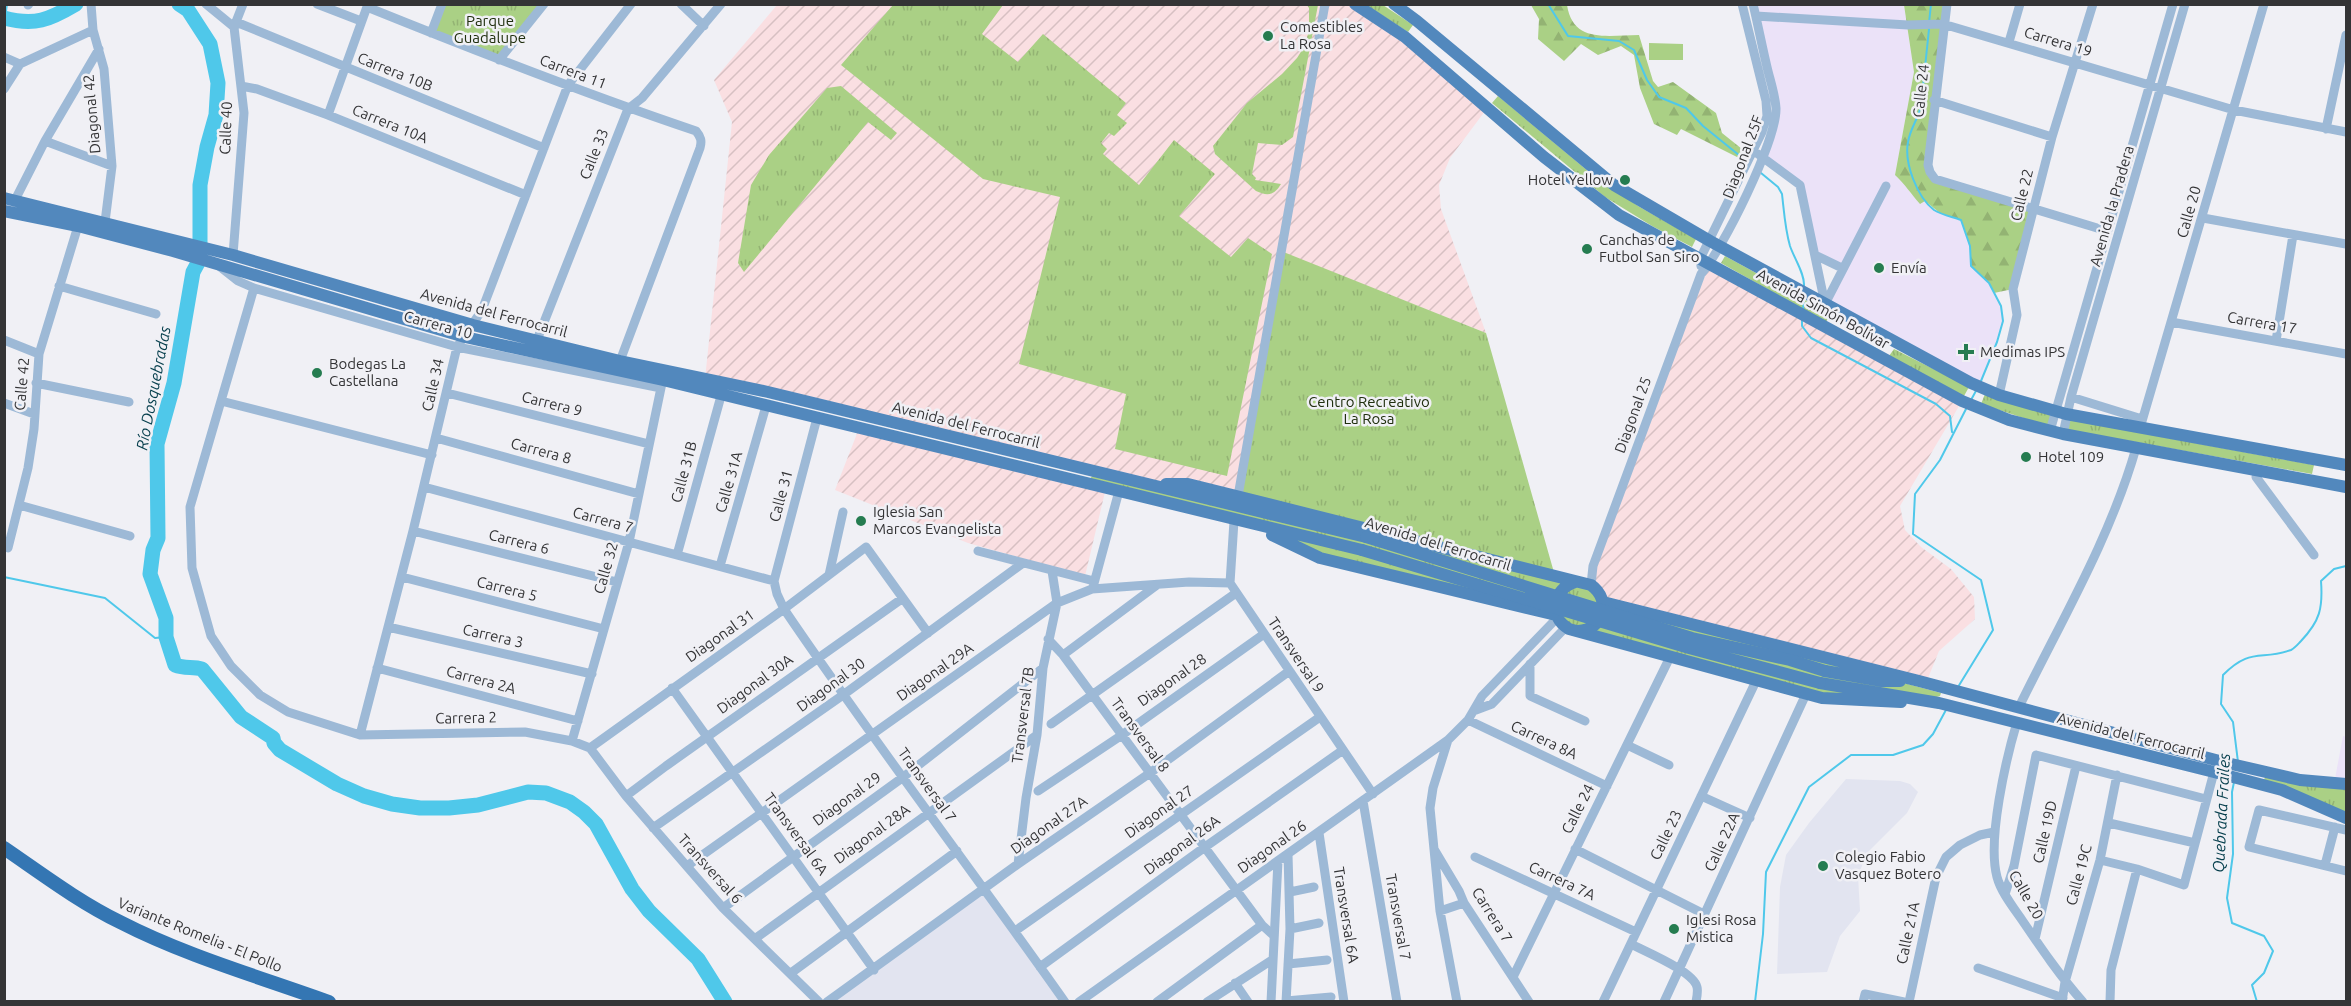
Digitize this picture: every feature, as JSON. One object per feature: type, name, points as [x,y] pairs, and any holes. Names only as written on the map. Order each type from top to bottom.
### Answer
[{"type":"highway","name":"Variante Romelia - El Pollo","points":[[4,848],[80,900],[121,923],[173,945],[329,1002]]},
{"type":"main road","name":"Avenida Simón Bolívar","points":[[1355,4],[1405,37],[1544,157],[1598,200],[1644,229],[1962,401],[2017,423],[2057,433],[2346,487]]},
{"type":"main road","name":"Avenida Simón Bolívar","points":[[1396,5],[1614,185],[1820,302],[1971,383],[2060,413],[2141,423],[2346,465]]},
{"type":"main road","name":"Avenida del Ferrocarril","points":[[10,199],[105,222],[465,337],[1164,500],[1250,524],[1364,544]]},
{"type":"main road","name":"Avenida del Ferrocarril","points":[[4,211],[176,246]]},
{"type":"main road","name":"Avenida del Ferrocarril","points":[[218,258],[233,255],[473,325],[620,361],[768,392],[1146,484],[1364,544],[1692,639],[1790,660],[1823,677],[2221,770],[2346,784]]},
{"type":"main road","points":[[1146,484],[1188,484],[1582,583],[1600,594],[1603,612],[1596,625],[1588,630],[1320,558],[1250,524]]},
{"type":"main road","points":[[1582,583],[1564,587],[1557,597],[1555,609],[1564,623],[1670,657],[1822,698],[1897,702],[1917,698]]},
{"type":"main road","points":[[1603,602],[1919,681]]},
{"type":"main road","name":"Avenida del Ferrocarril","points":[[1823,677],[1919,681],[2019,707],[2221,770]]},
{"type":"main road","name":"Avenida del Ferrocarril","points":[[2249,774],[2346,818]]},
{"type":"street","name":"Carrera 10B","points":[[206,4],[235,24],[544,148]]},
{"type":"street","name":"Calle 40","points":[[233,255],[244,113],[235,24],[243,4]]},
{"type":"street","points":[[317,4],[361,21]]},
{"type":"street","points":[[431,33],[442,4]]},
{"type":"street","points":[[499,60],[544,4]]},
{"type":"street","name":"Calle 34","points":[[360,735],[402,577],[457,347],[482,310],[568,85],[631,4]]},
{"type":"street","points":[[681,4],[704,26]]},
{"type":"street","name":"Calle 33","points":[[537,340],[628,109],[642,98],[721,4]]},
{"type":"street","points":[[1238,496],[1325,4]]},
{"type":"street","name":"Diagonal 25F","points":[[1715,243],[1754,177],[1773,128],[1776,109],[1751,18],[1742,4]]},
{"type":"street","name":"Diagonal 25F","points":[[1715,243],[1764,124],[1767,108],[1751,18],[1753,4]]},
{"type":"street","name":"Calle 24","points":[[1947,4],[1939,25],[1928,165],[1935,179],[2035,207]]},
{"type":"street","points":[[2009,42],[2020,4]]},
{"type":"street","name":"Calle 22","points":[[1993,392],[2017,315],[2013,289],[2052,137],[2093,4]]},
{"type":"street","name":"Avenida la Pradera","points":[[2060,413],[2107,231],[2173,4]]},
{"type":"street","name":"Avenida la Pradera","points":[[2060,413],[2071,397],[2185,4]]},
{"type":"street","name":"Calle 20","points":[[2141,423],[2264,4]]},
{"type":"street","points":[[328,115],[367,6]]},
{"type":"street","name":"Carrera 11","points":[[367,6],[499,60],[628,109],[696,131],[701,138],[700,148],[620,361]]},
{"type":"street","name":"Diagonal 42","points":[[91,8],[93,30],[104,69],[112,166],[105,222]]},
{"type":"street","name":"Carrera 19","points":[[1751,18],[1939,25],[2009,42],[2234,110],[2346,132]]},
{"type":"street","points":[[4,90],[20,64],[93,30]]},
{"type":"street","points":[[2326,129],[2346,35]]},
{"type":"street","points":[[10,199],[99,49]]},
{"type":"street","points":[[4,57],[20,64]]},
{"type":"street","name":"Carrera 10A","points":[[241,86],[257,89],[328,115],[526,195]]},
{"type":"street","points":[[1934,100],[2052,137]]},
{"type":"street","points":[[45,141],[112,166]]},
{"type":"street","points":[[1751,154],[1800,186],[1815,255],[1820,302]]},
{"type":"street","points":[[1820,302],[1842,268],[1886,186]]},
{"type":"street","points":[[2035,207],[2107,231]]},
{"type":"street","points":[[2202,218],[2346,244]]},
{"type":"street","name":"Calle 42","points":[[8,548],[28,468],[39,354],[78,226]]},
{"type":"street","points":[[2276,341],[2293,235]]},
{"type":"street","points":[[1705,262],[1715,243]]},
{"type":"street","points":[[1815,255],[1842,268]]},
{"type":"street","name":"Carrera 10","points":[[218,258],[238,281],[254,288],[457,347],[662,384]]},
{"type":"street","name":"Diagonal 25","points":[[1582,583],[1593,566],[1705,262]]},
{"type":"street","points":[[59,286],[156,314]]},
{"type":"street","name":"Carrera 2","points":[[254,288],[190,507],[192,568],[211,636],[231,666],[260,695],[288,712],[360,735],[525,732],[572,741]]},
{"type":"street","name":"Carrera 17","points":[[2171,322],[2346,354]]},
{"type":"street","points":[[4,340],[39,354]]},
{"type":"street","points":[[36,383],[129,402]]},
{"type":"street","name":"Calle 32","points":[[572,741],[629,542],[662,384]]},
{"type":"street","name":"Carrera 9","points":[[447,393],[649,444]]},
{"type":"street","name":"Calle 31B","points":[[677,555],[721,396]]},
{"type":"street","points":[[2071,397],[2141,423]]},
{"type":"street","points":[[220,401],[432,455]]},
{"type":"street","points":[[4,403],[34,414]]},
{"type":"street","name":"Calle 31A","points":[[720,566],[766,406]]},
{"type":"street","points":[[2057,433],[2060,413]]},
{"type":"street","name":"Calle 31","points":[[774,581],[817,418]]},
{"type":"street","name":"Carrera 8","points":[[436,438],[639,494]]},
{"type":"street","points":[[2019,707],[2082,582],[2123,489],[2136,448]]},
{"type":"street","points":[[2258,470],[2256,477],[2314,555]]},
{"type":"street","name":"Carrera 7","points":[[424,487],[774,581]]},
{"type":"street","points":[[978,551],[1052,571],[1093,585],[1119,491]]},
{"type":"street","points":[[19,505],[130,536]]},
{"type":"street","points":[[829,575],[843,512]]},
{"type":"street","points":[[1230,583],[1234,520]]},
{"type":"street","name":"Carrera 6","points":[[413,531],[617,582]]},
{"type":"street","name":"Diagonal 31","points":[[590,748],[784,609],[866,547],[903,598]]},
{"type":"street","name":"Diagonal 30","points":[[653,828],[733,774],[1023,563]]},
{"type":"street","name":"Transversal 7B","points":[[1018,864],[1037,735],[1043,668],[1058,603],[1052,571]]},
{"type":"street","name":"Carrera 5","points":[[402,577],[604,629]]},
{"type":"street","name":"Transversal 7","points":[[774,581],[784,609],[817,658],[902,778],[986,889],[1065,1002]]},
{"type":"street","name":"Diagonal 29A","points":[[687,866],[1058,603],[1093,585],[1230,583]]},
{"type":"street","name":"Transversal 9","points":[[1230,583],[1373,795]]},
{"type":"street","points":[[1063,655],[1158,585]]},
{"type":"street","points":[[1051,724],[1236,593]]},
{"type":"street","points":[[903,598],[928,633]]},
{"type":"street","name":"Diagonal 30A","points":[[626,796],[903,598]]},
{"type":"street","name":"Diagonal 26","points":[[1476,710],[1492,704],[1530,664],[1564,623]]},
{"type":"street","name":"Diagonal 26","points":[[1079,1002],[1448,740],[1476,710],[1482,696],[1564,623]]},
{"type":"street","name":"Carrera 3","points":[[388,627],[592,675]]},
{"type":"street","name":"Diagonal 28","points":[[1038,791],[1122,735],[1264,634]]},
{"type":"street","name":"Transversal 8","points":[[1048,639],[1063,655],[1262,925],[1273,935]]},
{"type":"street","name":"Calle 24","points":[[1514,975],[1670,657]]},
{"type":"street","points":[[1530,664],[1532,670],[1530,696],[1585,721]]},
{"type":"street","name":"Carrera 2A","points":[[377,668],[578,720]]},
{"type":"street","name":"Diagonal 29","points":[[723,908],[902,778],[1043,668]]},
{"type":"street","name":"Diagonal 27A","points":[[827,1002],[1018,864],[1150,773],[1288,672]]},
{"type":"street","name":"Calle 23","points":[[1604,1002],[1756,681]]},
{"type":"street","name":"Transversal 6A","points":[[672,688],[874,969]]},
{"type":"street","name":"Calle 22A","points":[[1664,1002],[1806,694]]},
{"type":"street","name":"Diagonal 27","points":[[1015,931],[1320,717]]},
{"type":"street","name":"Carrera 8A","points":[[1468,720],[1607,786]]},
{"type":"street","name":"Calle 20","points":[[2017,722],[2010,744],[1994,832],[1997,877],[2005,894],[2035,939],[2083,1002]]},
{"type":"street","name":"Diagonal 28A","points":[[756,938],[1037,735]]},
{"type":"street","points":[[1448,740],[1433,788],[1430,808],[1440,911],[1457,1002]]},
{"type":"street","points":[[572,741],[590,748]]},
{"type":"street","points":[[1627,746],[1669,765]]},
{"type":"street","name":"Transversal 6","points":[[590,748],[626,796],[723,908],[819,1002]]},
{"type":"street","name":"Diagonal 26A","points":[[1040,967],[1342,750]]},
{"type":"street","points":[[2005,894],[2014,866],[2036,755],[2206,799]]},
{"type":"street","name":"Calle 19D","points":[[2035,939],[2076,766]]},
{"type":"street","points":[[2100,860],[2137,869],[2184,885],[2206,799],[2221,770]]},
{"type":"street","name":"Calle 19C","points":[[2066,982],[2100,860],[2117,775]]},
{"type":"street","points":[[1701,796],[1750,818]]},
{"type":"street","name":"Transversal 7","points":[[1363,801],[1397,1002]]},
{"type":"street","points":[[2346,830],[2259,810],[2249,847],[2346,871]]},
{"type":"street","points":[[2109,823],[2196,843]]},
{"type":"street","points":[[2325,865],[2335,827]]},
{"type":"street","name":"Calle 21A","points":[[1910,1002],[1936,876],[1946,857],[1960,845],[1980,835],[1994,832]]},
{"type":"street","name":"Transversal 6A","points":[[1319,833],[1344,1002]]},
{"type":"street","name":"Carrera 7","points":[[1432,844],[1464,903],[1514,975],[1529,1002]]},
{"type":"street","points":[[1575,849],[1704,914]]},
{"type":"street","points":[[791,973],[957,851]]},
{"type":"street","points":[[1288,854],[1290,929],[1286,1001],[1331,997]]},
{"type":"street","name":"Carrera 7A","points":[[1475,857],[1636,932]]},
{"type":"street","points":[[1271,1002],[1278,861]]},
{"type":"street","points":[[2110,1002],[2111,970],[2137,869]]},
{"type":"street","points":[[1290,892],[1314,887]]},
{"type":"street","points":[[1440,911],[1464,903]]},
{"type":"street","points":[[1290,929],[1319,923]]},
{"type":"street","points":[[1157,1002],[1262,925]]},
{"type":"street","points":[[1631,944],[1679,969],[1692,980],[1697,987],[1696,1002]]},
{"type":"street","points":[[1207,1002],[1272,960]]},
{"type":"street","points":[[1288,964],[1327,960]]},
{"type":"street","points":[[1978,968],[2063,1000],[2066,982]]},
{"type":"street","points":[[1235,983],[1248,1002]]},
{"type":"street","points":[[1864,998],[1904,1002]]},
{"type":"shaded area","points":[[777,5],[1355,5],[1488,107],[1450,158],[1439,185],[1441,209],[1486,333],[1281,252],[1238,496],[1146,484],[705,379],[732,122],[714,80]]},
{"type":"shaded area","points":[[1753,5],[1904,5],[1914,72],[1895,175],[1907,186],[1911,194],[1925,201],[1934,210],[1961,220],[1970,246],[1971,266],[1989,283],[2001,306],[2003,321],[1979,386],[1825,304],[1842,268],[1815,255],[1800,186],[1762,157],[1775,120]]},
{"type":"shaded area","points":[[1710,264],[1962,401],[1900,506],[1905,530],[1921,547],[1951,569],[1974,597],[1975,619],[1939,651],[1926,683],[1603,602],[1593,566],[1661,382]]},
{"type":"shaded area","points":[[858,431],[1105,492],[1085,576],[968,543],[835,490]]},
{"type":"shaded area","points":[[2343,736],[2346,737],[2346,784],[2334,784]]},
{"type":"shaded area","name":"Colegio Fabio Vasquez Botero","points":[[1846,779],[1900,781],[1910,784],[1918,792],[1907,813],[1867,853],[1858,876],[1860,911],[1840,936],[1827,972],[1777,974],[1780,887],[1786,855]]},
{"type":"shaded area","points":[[986,889],[1065,1002],[827,1002]]},
{"type":"green space","name":"Parque Guadalupe","points":[[442,5],[544,5],[499,60],[431,33]]},
{"type":"green space","points":[[893,5],[1003,5],[982,34],[1018,62],[1043,34],[1126,103],[1117,115],[1127,123],[1114,136],[1109,133],[1101,143],[1107,149],[1103,154],[1139,185],[1174,140],[1215,174],[1179,216],[1231,257],[1248,238],[1272,254],[1227,476],[1115,449],[1126,394],[1019,364],[1060,197],[983,179],[841,65]]},
{"type":"green space","points":[[1307,5],[1318,5],[1293,137],[1282,145],[1258,143],[1252,174],[1255,180],[1281,184],[1273,193],[1264,194],[1256,191],[1215,154],[1213,146],[1247,103],[1282,74],[1297,58],[1304,47],[1309,31]]},
{"type":"green space","points":[[1366,5],[1383,5],[1413,25],[1408,32]]},
{"type":"green space","points":[[1531,5],[1567,5],[1576,26],[1594,35],[1639,35],[1653,81],[1658,87],[1673,82],[1716,113],[1722,133],[1742,149],[1741,156],[1739,158],[1681,129],[1677,135],[1654,124],[1640,88],[1634,55],[1621,46],[1598,55],[1581,44],[1564,61],[1538,39],[1539,19]]},
{"type":"green space","points":[[1904,5],[1947,5],[1928,165],[1935,179],[2035,207],[2013,289],[1994,293],[1989,283],[1971,266],[1970,246],[1961,220],[1940,213],[1925,201],[1920,204],[1895,175],[1914,72]]},
{"type":"green space","points":[[1649,43],[1683,44],[1683,60],[1649,60]]},
{"type":"green space","points":[[841,86],[897,133],[891,140],[868,122],[744,272],[738,263],[751,185],[769,155],[827,88]]},
{"type":"green space","points":[[1498,96],[1588,171],[1638,206],[1696,239],[1692,247],[1605,197],[1492,103]]},
{"type":"green space","name":"Centro Recreativo La Rosa","points":[[1281,251],[1486,333],[1555,576],[1580,582],[1603,602],[1941,693],[1940,696],[1925,700],[1822,698],[1622,644],[1557,618],[1320,558],[1250,524],[1090,479],[1092,476],[1238,496]]},
{"type":"green space","points":[[1725,256],[1831,314],[1826,322],[1721,263]]},
{"type":"green space","points":[[1894,349],[1969,387],[1964,396],[1889,356]]},
{"type":"green space","points":[[1985,394],[2054,416],[2051,427],[1981,404]]},
{"type":"green space","points":[[2065,419],[2314,465],[2312,474],[2064,429]]},
{"type":"green space","points":[[2265,777],[2346,784],[2346,818],[2264,780]]},
{"type":"waterway","points":[[5,18],[7,4]]},
{"type":"waterway","name":"Río Dosquebradas","points":[[4,18],[25,21],[42,20],[76,4]]},
{"type":"waterway","name":"Río Dosquebradas","points":[[179,4],[188,10],[210,44],[218,83],[216,115],[200,185],[200,259],[193,272],[174,383],[157,444],[158,538],[153,550],[150,574],[166,618],[166,637],[175,665],[202,669],[241,717],[273,738],[280,750],[337,784],[364,796],[392,804],[420,808],[478,805],[528,792],[546,793],[570,802],[596,824],[632,889],[649,911],[698,959],[725,1002]]},
{"type":"waterway","points":[[1548,4],[1568,36],[1619,41],[1634,50],[1647,80],[1659,97],[1686,108],[1703,126],[1745,160]]},
{"type":"waterway","points":[[1929,23],[1931,4]]},
{"type":"waterway","points":[[1929,29],[1921,106],[1909,137],[1908,160],[1917,188],[1928,204],[1937,212],[1961,220],[1970,246],[1971,266],[1989,283],[2001,306],[2003,321],[1981,381]]},
{"type":"waterway","points":[[1761,173],[1778,187],[1782,194],[1788,240],[1801,271],[1804,286]]},
{"type":"waterway","points":[[1803,310],[1804,298]]},
{"type":"waterway","points":[[1802,319],[1802,326],[1811,338],[1936,404],[1950,416],[1952,432]]},
{"type":"waterway","points":[[1971,400],[1977,389]]},
{"type":"waterway","points":[[1958,687],[1993,630],[1981,580],[1913,534],[1915,494],[1940,460],[1967,407]]},
{"type":"waterway","name":"Quebrada Frailes","points":[[2238,762],[2233,722],[2221,704],[2223,675],[2241,661],[2256,656],[2280,653],[2295,647],[2307,634],[2319,614],[2321,581],[2334,569],[2346,566]]},
{"type":"waterway","points":[[4,577],[105,598],[155,638],[166,637]]},
{"type":"waterway","points":[[1755,1002],[1763,934],[1766,872],[1809,787],[1851,755],[1893,755],[1923,745],[1933,734],[1947,708]]},
{"type":"waterway","name":"Quebrada Frailes","points":[[2234,782],[2232,792],[2233,854],[2227,898],[2232,923],[2264,936],[2273,951],[2264,973],[2252,985],[2257,1002]]},
{"type":"place","name":"Comestibles La Rosa","points":[[1268,36]]},
{"type":"place","name":"Hotel Yellow","points":[[1625,180]]},
{"type":"place","name":"Canchas de Futbol San Siro","points":[[1587,249]]},
{"type":"place","name":"Envía","points":[[1879,268]]},
{"type":"place","name":"Medimas IPS","points":[[1966,352]]},
{"type":"place","name":"Bodegas La Castellana","points":[[317,373]]},
{"type":"place","name":"Hotel 109","points":[[2026,457]]},
{"type":"place","name":"Iglesia San Marcos Evangelista","points":[[861,521]]},
{"type":"place","name":"Colegio Fabio Vasquez Botero","points":[[1823,866]]},
{"type":"place","name":"Iglesi Rosa Mistica","points":[[1674,929]]}]
